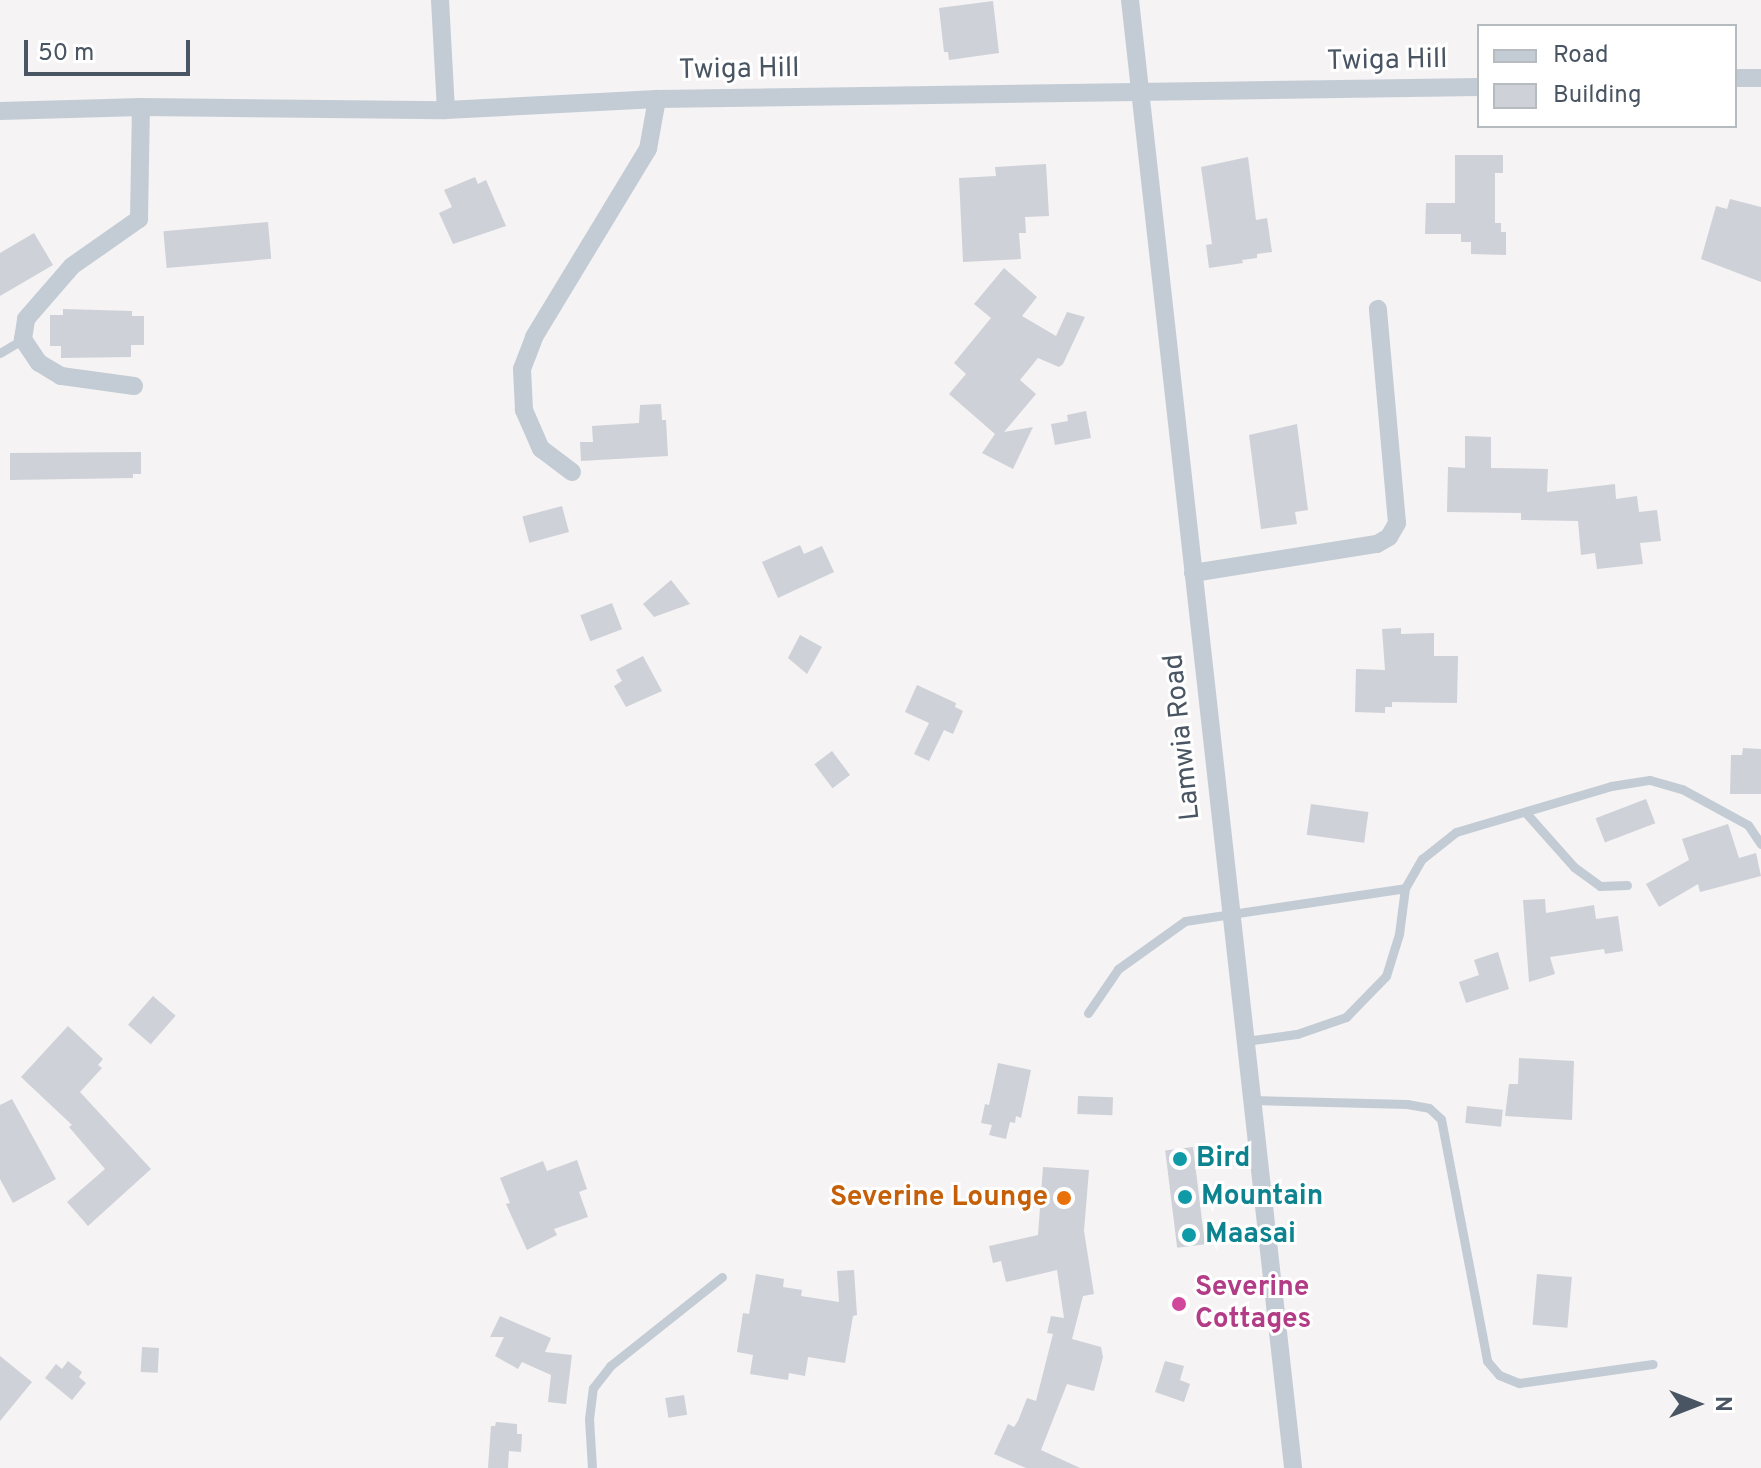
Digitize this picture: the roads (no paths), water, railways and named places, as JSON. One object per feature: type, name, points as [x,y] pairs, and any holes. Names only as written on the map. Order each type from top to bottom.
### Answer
[{"type":"street","points":[[440,0],[446,110]]},
{"type":"street","name":"Lamwia Road","points":[[1130,0],[1293,1468]]},
{"type":"street","points":[[1737,78],[1761,78]]},
{"type":"street","name":"Twiga Hill","points":[[0,111],[141,107],[446,110],[657,99],[1139,90],[1401,91],[1477,87]]},
{"type":"street","points":[[572,472],[541,449],[524,410],[522,369],[534,337],[648,149],[657,99]]},
{"type":"street","points":[[134,386],[61,376],[39,363],[27,350],[23,339],[26,319],[72,266],[139,219],[141,107]]},
{"type":"street","points":[[1193,573],[1377,544],[1389,537],[1397,523],[1378,309]]},
{"type":"lane","points":[[0,353],[23,339]]},
{"type":"lane","points":[[1245,1041],[1297,1034],[1346,1017],[1386,976],[1399,934],[1405,888],[1422,859],[1456,832],[1611,786],[1650,780],[1682,789],[1748,825],[1761,844]]},
{"type":"lane","points":[[1526,813],[1574,867],[1591,880],[1600,886],[1627,885]]},
{"type":"lane","points":[[1088,1013],[1118,969],[1185,921],[1405,888]]},
{"type":"lane","points":[[1252,1100],[1407,1104],[1429,1108],[1441,1119],[1487,1361],[1499,1375],[1519,1383],[1653,1364]]},
{"type":"lane","points":[[592,1468],[589,1419],[593,1388],[610,1366],[722,1277]]},
{"type":"place","name":"Bird","points":[[1180,1159]]},
{"type":"place","name":"Mountain","points":[[1185,1197]]},
{"type":"place","name":"Severine Lounge","points":[[1064,1198]]},
{"type":"place","name":"Maasai","points":[[1189,1235]]},
{"type":"place","name":"Severine Cottages","points":[[1179,1304]]}]
